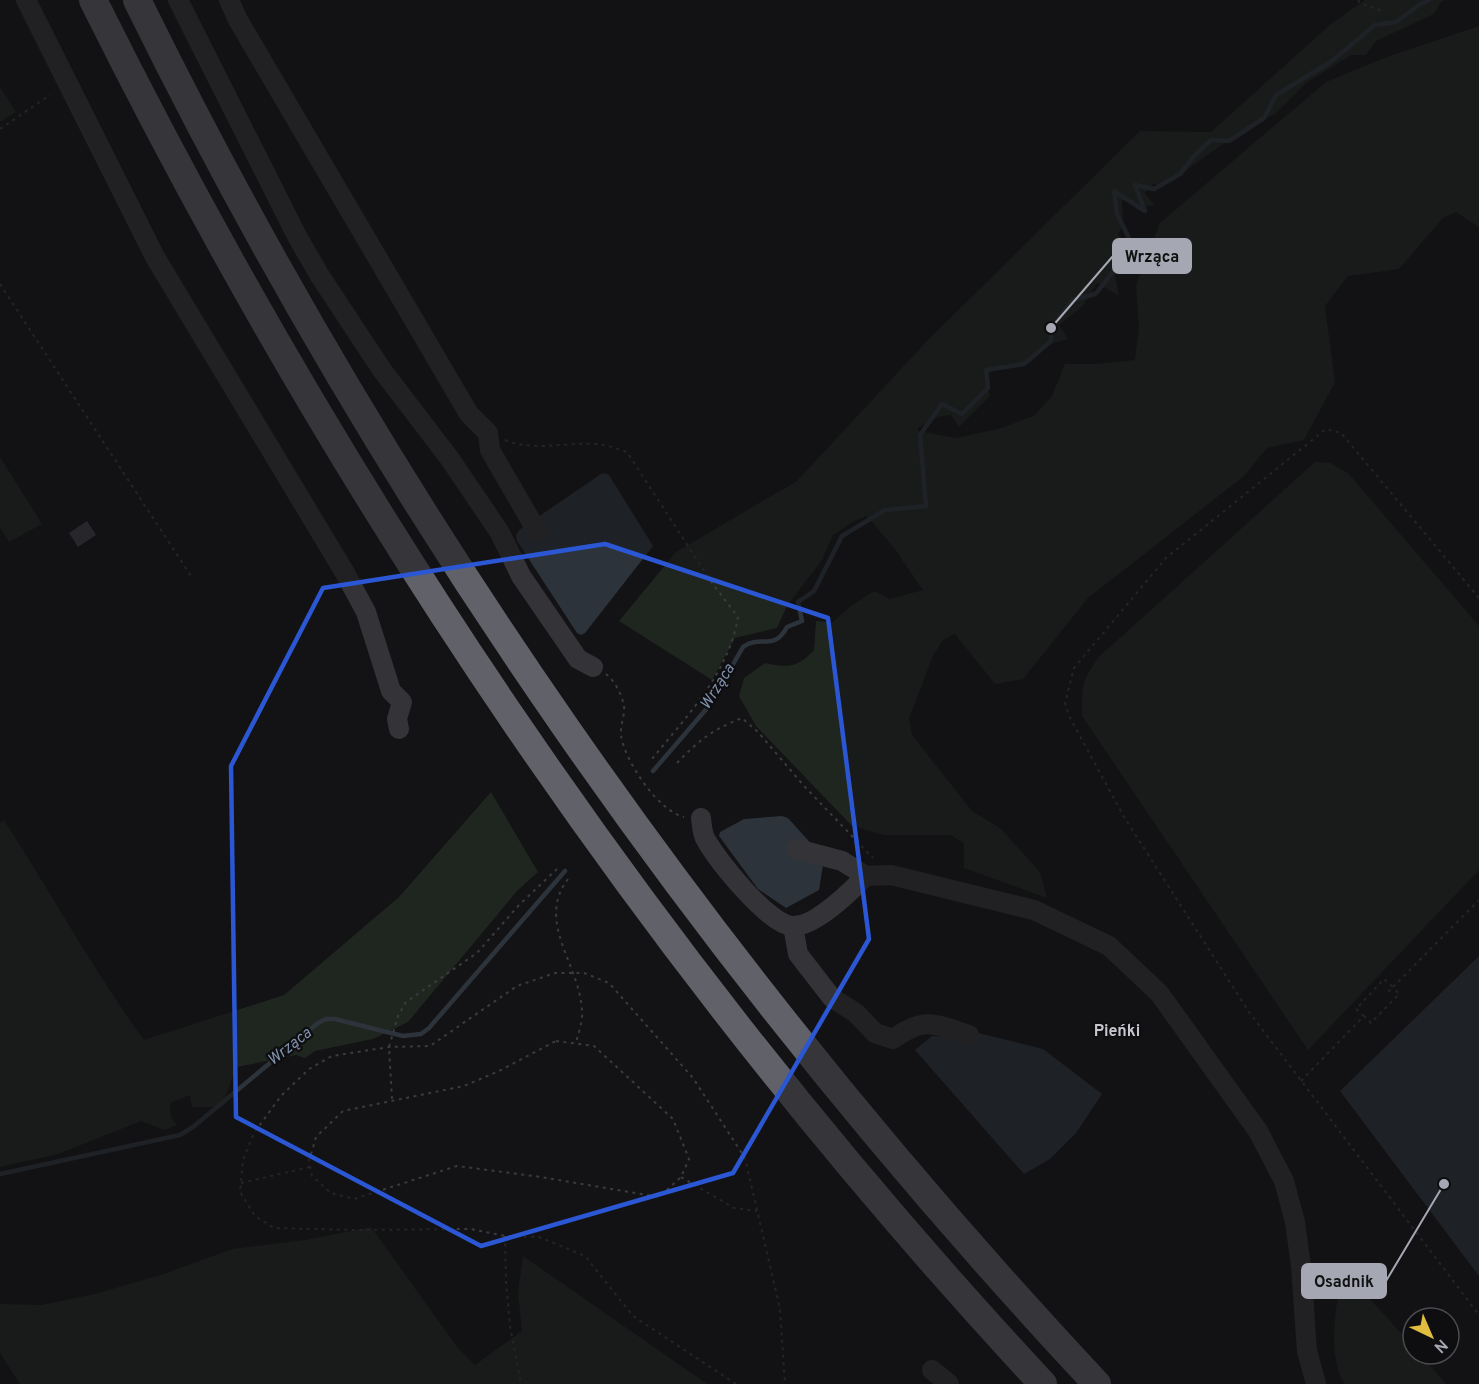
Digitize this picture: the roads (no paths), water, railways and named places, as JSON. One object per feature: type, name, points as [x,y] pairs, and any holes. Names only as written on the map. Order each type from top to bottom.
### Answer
[{"type":"highway","points":[[93,0],[161,135],[223,249],[353,473],[454,631],[572,805],[699,977],[784,1085],[898,1222],[1043,1384]]},
{"type":"highway","points":[[138,0],[234,186],[325,348],[417,502],[547,699],[683,889],[814,1060],[928,1197],[1097,1384]]},
{"type":"lane","points":[[26,0],[155,257],[361,602],[376,639],[391,692],[402,702],[397,719],[399,729]]},
{"type":"lane","points":[[178,0],[298,238],[320,276],[382,369],[450,459],[500,533],[521,576],[578,659],[593,667]]},
{"type":"lane","points":[[229,0],[238,20],[469,414],[488,433],[490,450],[538,533]]},
{"type":"lane","points":[[701,818],[704,839],[750,898],[781,923],[793,926],[807,923],[844,899],[866,876]]},
{"type":"lane","points":[[796,849],[842,861],[866,876],[896,876],[1034,910],[1109,946],[1159,993],[1258,1131],[1284,1181],[1295,1222],[1301,1266],[1307,1351],[1316,1384]]},
{"type":"lane","points":[[793,926],[798,954],[832,998],[856,1013],[875,1033],[893,1039],[909,1027],[932,1024],[969,1035]]},
{"type":"lane","points":[[932,1370],[949,1384]]},
{"type":"waterway","name":"Wrząca","points":[[653,771],[709,706],[743,647],[749,643],[777,639],[787,627],[802,621],[798,602],[814,591],[842,536],[885,510],[926,506],[920,435],[942,404],[962,414],[988,388],[986,370],[1024,364],[1051,341],[1051,328],[1073,300],[1095,294],[1098,291],[1133,246],[1117,214],[1114,191],[1145,211],[1135,185],[1154,189],[1180,174],[1211,140],[1229,141],[1264,118],[1276,95],[1332,61],[1375,25],[1396,22],[1429,0]]},
{"type":"waterway","name":"Wrząca","points":[[0,1174],[180,1135],[193,1127],[318,1023],[326,1019],[335,1019],[403,1036],[421,1034],[429,1028],[565,871]]},
{"type":"place","name":"Wrząca","points":[[1051,328]]},
{"type":"place","name":"Osadnik","points":[[1444,1184]]},
{"type":"district","name":"Pieńki","points":[[1117,1032]]}]
